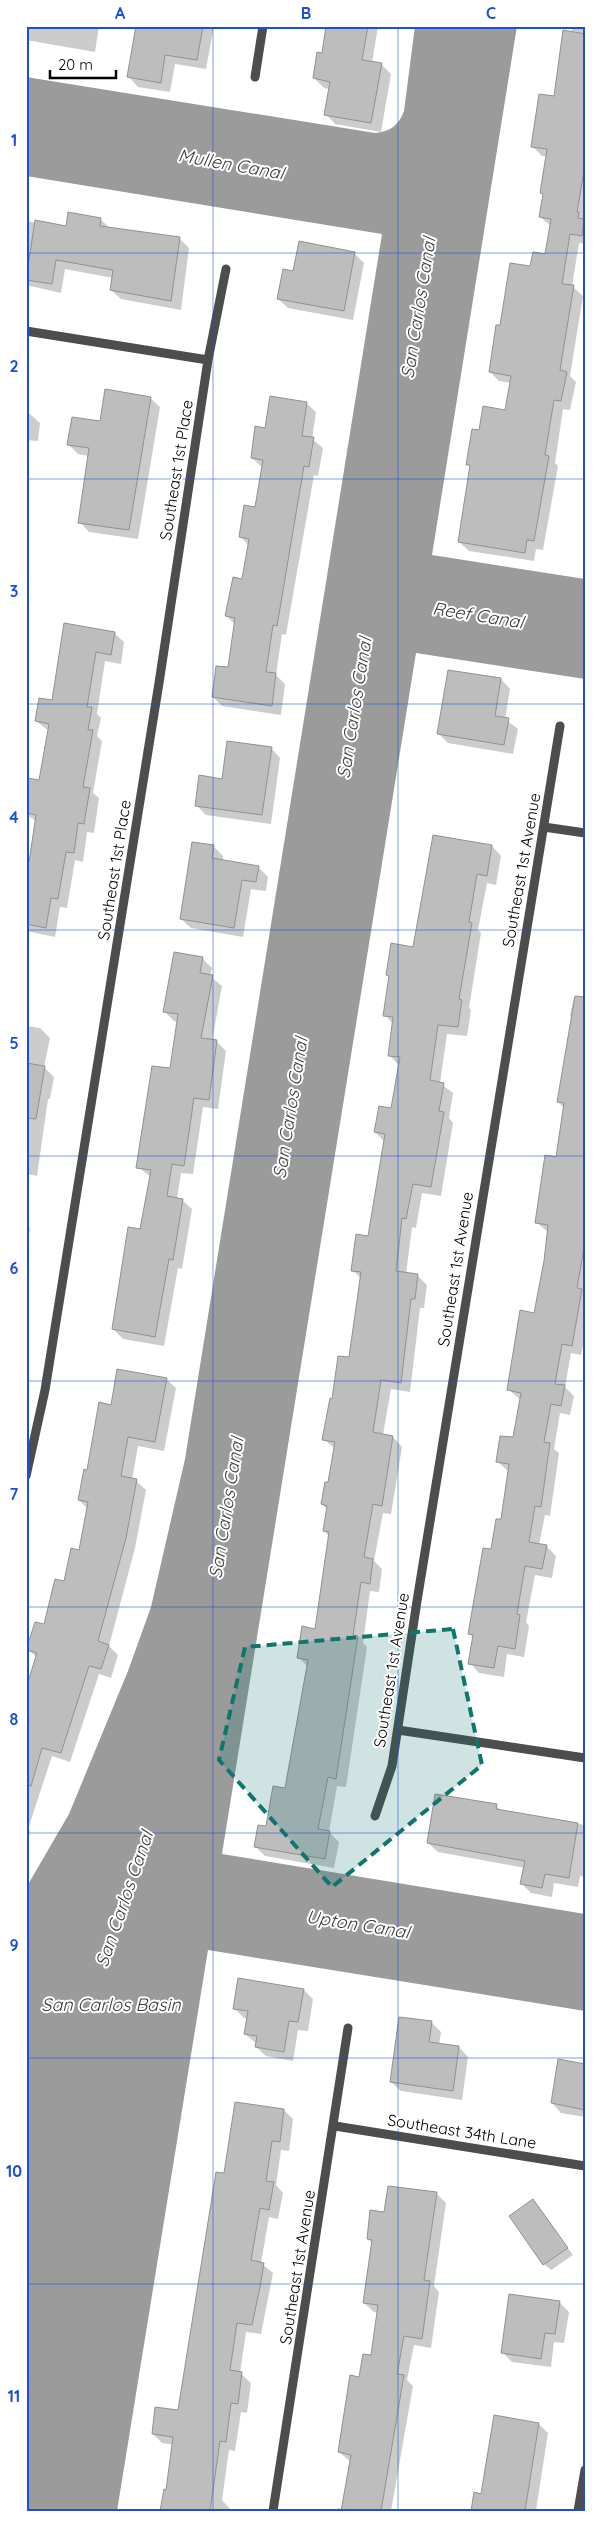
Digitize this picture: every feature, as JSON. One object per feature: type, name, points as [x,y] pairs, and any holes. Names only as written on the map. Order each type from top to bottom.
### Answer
[{"type":"street","points":[[255,77],[262,26]]},
{"type":"street","name":"Southeast 1st Place","points":[[26,1476],[45,1390],[159,682],[208,360],[226,269]]},
{"type":"street","points":[[26,331],[208,360]]},
{"type":"street","name":"Southeast 1st Avenue","points":[[375,1816],[392,1766],[518,976],[560,726]]},
{"type":"street","points":[[544,827],[585,833]]},
{"type":"street","points":[[398,1730],[585,1758]]},
{"type":"street","name":"Southeast 1st Avenue","points":[[273,2511],[335,2126],[348,2028]]},
{"type":"street","name":"Southeast 34th Lane","points":[[335,2126],[585,2166]]},
{"type":"street","points":[[578,2511],[585,2470]]},
{"type":"highlighted area","points":[[453,1629],[482,1765],[332,1887],[219,1760],[245,1647]]},
{"type":"water","points":[[415,26],[517,26],[432,555],[585,579],[585,679],[416,653],[222,1854],[585,1914],[585,2011],[208,1950],[117,2511],[26,2511],[26,1888],[69,1814],[128,1671],[151,1607],[185,1459],[382,234],[26,176],[26,77],[375,133],[393,127],[404,111]]},
{"type":"building","points":[[136,26],[203,26],[197,60],[165,55],[161,83],[127,77]]},
{"type":"building","points":[[326,26],[368,26],[362,60],[382,63],[371,123],[324,115],[330,82],[313,78],[317,52],[322,53]]},
{"type":"building","points":[[563,30],[585,34],[585,165],[577,212],[579,212],[578,218],[584,219],[582,236],[570,234],[562,284],[574,285],[560,370],[567,372],[561,401],[554,400],[545,455],[549,456],[534,541],[527,540],[525,553],[458,542],[470,465],[466,465],[472,429],[479,430],[483,406],[505,410],[511,376],[489,372],[496,325],[500,325],[510,263],[530,266],[533,252],[545,254],[551,219],[539,217],[543,194],[540,193],[547,149],[531,147],[539,94],[554,96]]},
{"type":"building","points":[[68,212],[101,218],[100,226],[180,237],[171,301],[110,290],[113,270],[56,260],[52,284],[26,280],[35,220],[66,226]]},
{"type":"building","points":[[299,241],[355,252],[344,311],[277,299],[283,269],[293,271]]},
{"type":"building","points":[[105,389],[151,397],[129,530],[78,523],[89,448],[67,445],[72,417],[100,421]]},
{"type":"building","points":[[270,396],[307,402],[302,436],[314,437],[309,467],[304,466],[277,626],[273,625],[266,672],[276,673],[272,706],[212,697],[216,666],[228,667],[235,618],[225,616],[233,577],[242,579],[249,539],[239,537],[244,505],[255,507],[263,460],[251,458],[255,426],[265,428]]},
{"type":"building","points":[[64,623],[115,632],[111,655],[96,652],[87,707],[92,707],[88,730],[93,730],[83,787],[90,788],[84,824],[78,823],[74,853],[66,852],[58,899],[51,898],[46,928],[26,924],[26,861],[29,862],[36,815],[26,813],[26,791],[28,778],[39,780],[49,724],[35,721],[39,698],[52,700]]},
{"type":"building","points":[[448,670],[501,678],[495,716],[509,718],[504,745],[437,734]]},
{"type":"building","points":[[227,741],[272,747],[262,815],[195,806],[199,775],[222,779]]},
{"type":"building","points":[[433,835],[492,845],[487,876],[477,874],[469,922],[472,923],[459,999],[462,1000],[458,1027],[438,1025],[430,1080],[444,1083],[439,1111],[444,1112],[431,1187],[413,1184],[406,1219],[402,1218],[396,1271],[418,1274],[415,1299],[411,1299],[401,1383],[381,1380],[373,1432],[393,1436],[382,1506],[373,1504],[364,1557],[373,1559],[370,1584],[361,1582],[353,1635],[358,1636],[336,1779],[328,1777],[318,1829],[330,1831],[325,1859],[254,1847],[258,1825],[266,1826],[273,1786],[285,1788],[308,1660],[297,1658],[302,1626],[315,1629],[329,1532],[323,1531],[327,1506],[321,1504],[325,1482],[328,1482],[335,1442],[322,1440],[330,1398],[332,1399],[338,1356],[349,1357],[361,1272],[351,1271],[356,1234],[368,1236],[385,1134],[374,1132],[379,1106],[391,1108],[400,1057],[388,1056],[393,1017],[383,1016],[389,976],[386,975],[391,943],[413,947]]},
{"type":"building","points":[[192,842],[214,845],[212,858],[259,866],[256,882],[242,880],[234,928],[180,919]]},
{"type":"building","points":[[174,952],[203,957],[200,973],[213,975],[201,1038],[217,1040],[209,1100],[194,1098],[184,1166],[172,1164],[167,1196],[183,1199],[173,1260],[169,1259],[155,1337],[112,1329],[128,1227],[140,1229],[151,1170],[136,1168],[152,1066],[170,1068],[178,1014],[163,1012]]},
{"type":"building","points":[[575,996],[585,997],[585,1242],[577,1288],[582,1289],[572,1346],[562,1344],[555,1384],[565,1385],[561,1406],[551,1404],[544,1442],[550,1443],[541,1507],[535,1506],[529,1542],[547,1545],[542,1569],[525,1566],[517,1614],[520,1615],[515,1649],[498,1646],[494,1668],[468,1664],[473,1635],[468,1634],[483,1548],[491,1549],[496,1519],[501,1519],[509,1464],[496,1462],[500,1436],[513,1437],[521,1393],[507,1390],[520,1310],[534,1313],[544,1261],[548,1225],[535,1223],[545,1155],[556,1157],[564,1103],[557,1102]]},
{"type":"building","points":[[26,1063],[45,1066],[36,1119],[26,1118]]},
{"type":"building","points":[[117,1369],[167,1378],[155,1442],[128,1437],[121,1476],[137,1479],[126,1538],[98,1641],[109,1645],[101,1669],[89,1666],[61,1753],[42,1748],[31,1786],[26,1785],[26,1688],[37,1653],[26,1650],[35,1622],[44,1624],[55,1579],[64,1581],[71,1548],[79,1550],[88,1502],[78,1500],[84,1469],[87,1470],[99,1402],[111,1405]]},
{"type":"building","points":[[435,1794],[497,1804],[496,1809],[578,1823],[569,1878],[545,1874],[542,1888],[520,1884],[525,1861],[427,1843]]},
{"type":"building","points":[[238,1978],[304,1989],[298,2022],[289,2021],[284,2052],[255,2047],[257,2036],[244,2034],[248,2011],[233,2009]]},
{"type":"building","points":[[399,2017],[432,2021],[429,2042],[459,2046],[453,2091],[390,2082]]},
{"type":"building","points":[[558,2059],[585,2064],[585,2110],[551,2103]]},
{"type":"building","points":[[235,2102],[284,2109],[280,2142],[272,2141],[266,2181],[274,2182],[269,2210],[260,2208],[251,2260],[264,2263],[260,2287],[252,2325],[237,2323],[230,2370],[242,2372],[238,2404],[231,2403],[226,2442],[220,2441],[210,2511],[160,2511],[164,2489],[166,2490],[173,2437],[152,2434],[155,2407],[178,2410],[216,2172],[224,2173]]},
{"type":"building","points":[[388,2186],[437,2192],[424,2280],[430,2281],[422,2339],[404,2336],[397,2374],[404,2375],[381,2511],[341,2511],[351,2455],[338,2452],[350,2375],[359,2377],[363,2354],[371,2355],[378,2305],[363,2303],[372,2240],[367,2239],[370,2210],[384,2212]]},
{"type":"building","points":[[533,2199],[568,2248],[543,2265],[509,2216]]},
{"type":"building","points":[[509,2294],[560,2301],[555,2334],[545,2333],[541,2359],[501,2353]]},
{"type":"building","points":[[494,2415],[539,2423],[525,2511],[471,2511],[474,2492],[481,2494]]},
{"type":"water label","name":"Mullen Canal","points":[[231,164]]},
{"type":"water label","name":"San Carlos Canal","points":[[418,308]]},
{"type":"water label","name":"Reef Canal","points":[[478,615]]},
{"type":"water label","name":"San Carlos Canal","points":[[354,708]]},
{"type":"water label","name":"San Carlos Canal","points":[[290,1108]]},
{"type":"water label","name":"San Carlos Canal","points":[[226,1508]]},
{"type":"water label","name":"San Carlos Canal","points":[[124,1899]]},
{"type":"water label","name":"Upton Canal","points":[[358,1924]]},
{"type":"water label","name":"San Carlos Basin","points":[[111,2004]]}]
